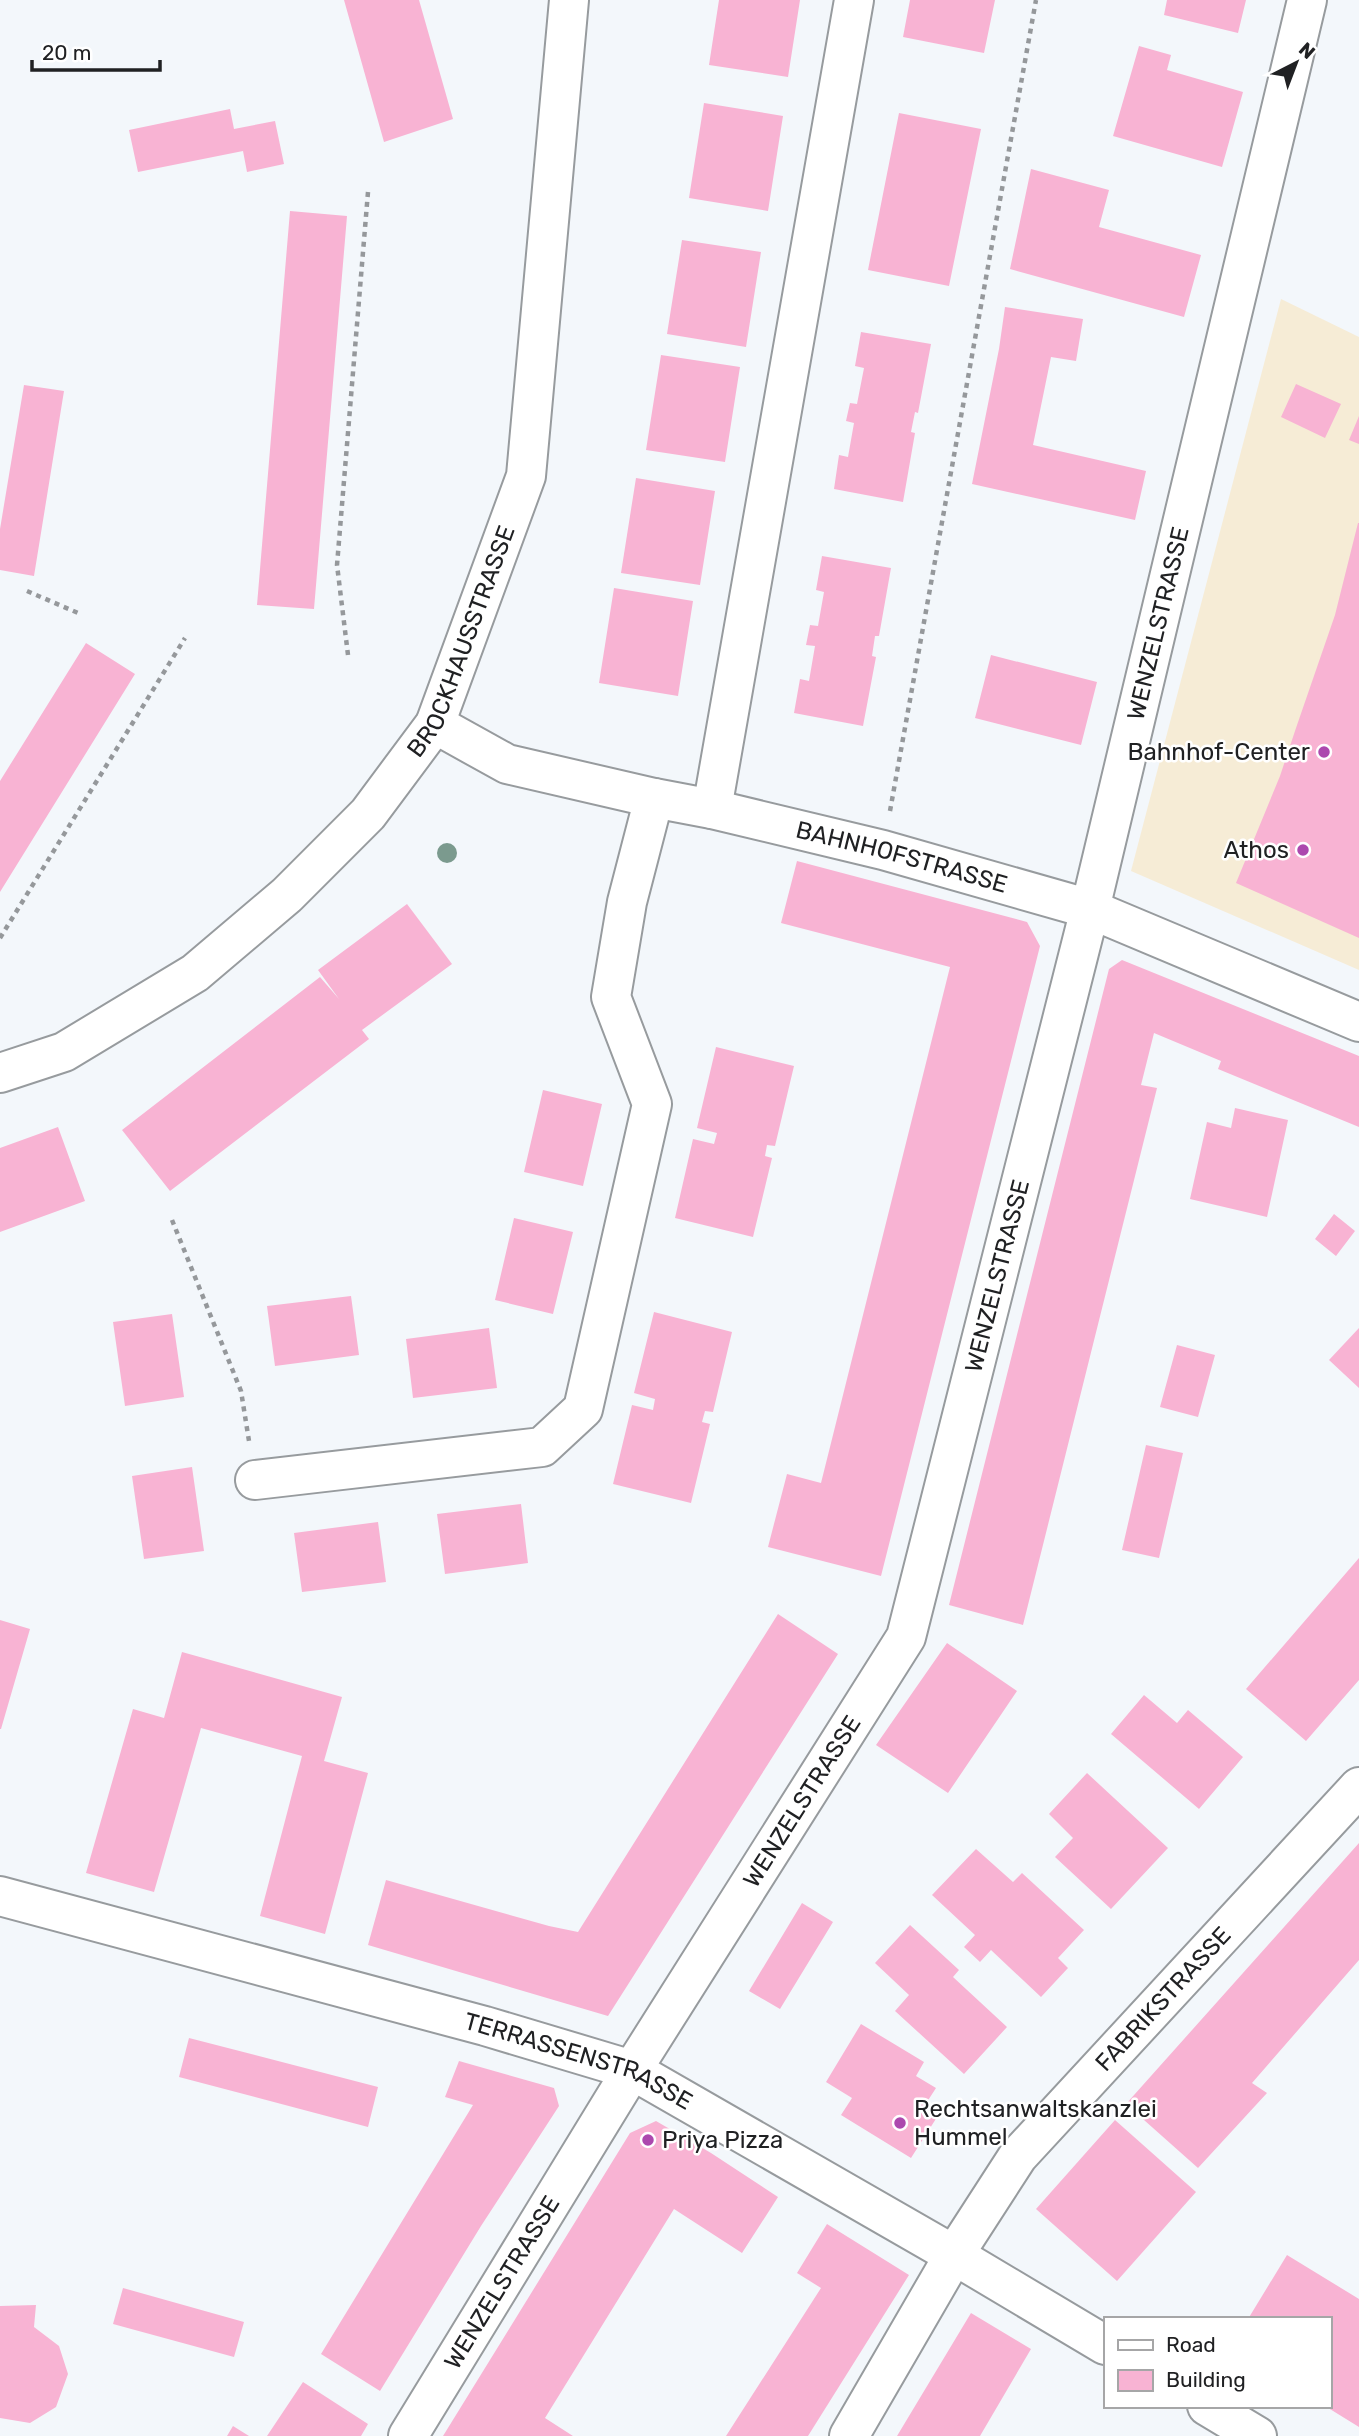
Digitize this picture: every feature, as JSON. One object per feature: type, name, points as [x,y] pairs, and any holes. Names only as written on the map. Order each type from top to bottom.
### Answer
[{"type":"street","name":"BROCKHAUSSTRASSE","points":[[0,1073],[64,1052],[195,973],[288,895],[368,814],[435,724],[526,476],[569,0]]},
{"type":"street","points":[[712,809],[854,0]]},
{"type":"street","name":"WENZELSTRASSE","points":[[408,2436],[632,2070],[906,1637],[1090,909],[1307,0]]},
{"type":"street","name":"BAHNHOFSTRASSE","points":[[435,724],[507,764],[883,850],[1090,909],[1359,1022]]},
{"type":"street","points":[[255,1480],[542,1447],[583,1409],[652,1104],[611,997],[627,902],[654,798]]},
{"type":"street","name":"FABRIKSTRASSE","points":[[849,2436],[954,2255],[1018,2156],[1359,1787]]},
{"type":"street","name":"TERRASSENSTRASSE","points":[[0,1896],[485,2026],[632,2070],[1104,2344]]},
{"type":"street","points":[[1210,2408],[1257,2436]]},
{"type":"path","points":[[883,850],[1037,0]]},
{"type":"path","points":[[348,656],[337,565],[368,192]]},
{"type":"path","points":[[27,591],[78,613]]},
{"type":"path","points":[[0,938],[185,638]]},
{"type":"path","points":[[172,1220],[241,1391],[255,1480]]},
{"type":"shaded area","points":[[1281,299],[1359,337],[1359,970],[1131,871]]},
{"type":"building","points":[[344,0],[419,0],[453,119],[384,142]]},
{"type":"building","points":[[719,0],[800,0],[788,77],[709,65]]},
{"type":"building","points":[[910,0],[995,0],[984,53],[903,37]]},
{"type":"building","points":[[1167,0],[1246,0],[1238,33],[1164,15]]},
{"type":"building","points":[[1139,46],[1171,55],[1167,70],[1243,92],[1222,167],[1113,136]]},
{"type":"building","points":[[704,103],[783,116],[768,211],[689,198]]},
{"type":"building","points":[[230,109],[234,129],[275,121],[284,164],[247,172],[243,151],[138,172],[129,130]]},
{"type":"building","points":[[899,113],[981,129],[949,286],[868,270]]},
{"type":"building","points":[[1031,169],[1109,190],[1099,227],[1201,255],[1184,317],[1010,269]]},
{"type":"building","points":[[290,211],[347,216],[314,609],[257,605]]},
{"type":"building","points":[[682,240],[761,252],[746,347],[667,334]]},
{"type":"building","points":[[1005,307],[1083,319],[1076,361],[1051,357],[1033,445],[1146,471],[1135,520],[972,484]]},
{"type":"building","points":[[861,332],[931,344],[918,413],[915,412],[911,432],[915,433],[903,502],[834,489],[839,455],[848,457],[854,423],[846,421],[850,403],[857,404],[864,368],[855,366]]},
{"type":"building","points":[[661,355],[740,367],[725,462],[646,450]]},
{"type":"building","points":[[1296,384],[1341,404],[1325,438],[1281,417]]},
{"type":"building","points":[[24,385],[64,391],[34,576],[0,570],[0,529]]},
{"type":"building","points":[[1359,416],[1359,444],[1349,440]]},
{"type":"building","points":[[636,478],[715,491],[700,585],[621,573]]},
{"type":"building","name":"Bahnhof-Center","points":[[1358,523],[1359,938],[1236,883],[1280,776],[1335,615]]},
{"type":"building","points":[[822,556],[891,568],[879,636],[875,636],[872,656],[876,657],[863,726],[794,713],[800,679],[809,681],[815,646],[806,645],[810,625],[818,626],[824,592],[816,590]]},
{"type":"building","points":[[614,588],[693,601],[678,696],[599,683]]},
{"type":"building","points":[[86,643],[135,674],[0,892],[0,781]]},
{"type":"building","points":[[991,655],[1097,682],[1081,745],[975,718]]},
{"type":"building","points":[[797,861],[1027,922],[1040,946],[881,1576],[768,1547],[787,1474],[821,1483],[950,967],[781,923]]},
{"type":"building","points":[[407,904],[452,964],[362,1030],[369,1039],[170,1191],[122,1130],[320,977],[339,999],[318,970]]},
{"type":"building","points":[[1122,960],[1359,1056],[1359,1127],[1218,1069],[1221,1061],[1154,1033],[1141,1085],[1157,1088],[1023,1625],[949,1605],[1109,969]]},
{"type":"building","points":[[716,1047],[794,1066],[775,1146],[767,1145],[765,1156],[772,1158],[753,1237],[675,1218],[693,1139],[714,1144],[717,1133],[697,1128]]},
{"type":"building","points":[[543,1090],[602,1104],[583,1186],[524,1172]]},
{"type":"building","points":[[1235,1108],[1288,1120],[1267,1217],[1190,1199],[1207,1122],[1231,1128]]},
{"type":"building","points":[[58,1127],[85,1201],[0,1232],[0,1148]]},
{"type":"building","points":[[1334,1214],[1355,1231],[1336,1256],[1315,1239]]},
{"type":"building","points":[[514,1218],[573,1232],[553,1314],[495,1300]]},
{"type":"building","points":[[351,1296],[359,1355],[275,1366],[267,1306]]},
{"type":"building","points":[[654,1312],[732,1332],[713,1412],[705,1411],[702,1422],[710,1424],[691,1503],[613,1484],[632,1405],[653,1410],[655,1399],[634,1393]]},
{"type":"building","points":[[172,1314],[184,1397],[125,1406],[113,1322]]},
{"type":"building","points":[[489,1328],[497,1388],[413,1398],[406,1339]]},
{"type":"building","points":[[1359,1328],[1359,1388],[1329,1360]]},
{"type":"building","points":[[1177,1345],[1215,1355],[1198,1417],[1160,1407]]},
{"type":"building","points":[[1146,1445],[1183,1453],[1159,1558],[1122,1550]]},
{"type":"building","points":[[192,1467],[204,1551],[144,1559],[132,1476]]},
{"type":"building","points":[[521,1504],[528,1563],[445,1574],[437,1514]]},
{"type":"building","points":[[378,1522],[386,1582],[302,1592],[294,1533]]},
{"type":"building","points":[[1359,1558],[1359,1680],[1306,1741],[1246,1689]]},
{"type":"building","points":[[778,1614],[838,1654],[608,2016],[368,1945],[386,1880],[578,1932]]},
{"type":"building","points":[[0,1620],[30,1629],[1,1729],[0,1729]]},
{"type":"building","points":[[947,1643],[1017,1691],[948,1793],[876,1745]]},
{"type":"building","points":[[182,1652],[342,1697],[324,1761],[368,1773],[325,1934],[260,1916],[302,1756],[201,1728],[154,1892],[86,1873],[133,1709],[164,1718]]},
{"type":"building","points":[[1144,1695],[1177,1723],[1188,1710],[1243,1757],[1199,1809],[1111,1734]]},
{"type":"building","points":[[1087,1773],[1168,1848],[1111,1909],[1055,1857],[1073,1838],[1049,1814]]},
{"type":"building","points":[[1359,1843],[1359,1960],[1252,2083],[1267,2093],[1198,2168],[1126,2104]]},
{"type":"building","points":[[976,1849],[1013,1882],[1022,1873],[1084,1930],[1058,1958],[1068,1968],[1041,1997],[991,1950],[980,1962],[964,1947],[975,1935],[932,1895]]},
{"type":"building","points":[[802,1903],[833,1922],[780,2009],[749,1991]]},
{"type":"building","points":[[910,1925],[959,1970],[953,1977],[1007,2027],[964,2074],[895,2011],[909,1995],[875,1963]]},
{"type":"building","points":[[861,2024],[924,2062],[916,2076],[936,2088],[925,2105],[939,2114],[911,2158],[841,2115],[852,2098],[826,2082]]},
{"type":"building","points":[[189,2038],[378,2087],[368,2127],[179,2077]]},
{"type":"building","points":[[459,2061],[554,2088],[559,2106],[481,2226],[380,2391],[321,2354],[473,2105],[445,2097]]},
{"type":"building","points":[[1115,2120],[1196,2192],[1117,2281],[1036,2209]]},
{"type":"building","points":[[656,2121],[778,2197],[742,2253],[674,2209],[545,2418],[573,2436],[443,2436],[630,2133]]},
{"type":"building","points":[[827,2224],[909,2275],[808,2436],[726,2436],[821,2288],[797,2273]]},
{"type":"building","points":[[1287,2255],[1359,2299],[1359,2427],[1328,2408],[1331,2408],[1331,2317],[1249,2317]]},
{"type":"building","points":[[123,2288],[244,2322],[234,2357],[113,2324]]},
{"type":"building","points":[[36,2305],[34,2327],[59,2346],[68,2374],[56,2407],[30,2423],[0,2418],[0,2306]]},
{"type":"building","points":[[971,2313],[1031,2349],[980,2436],[897,2436]]},
{"type":"building","points":[[303,2382],[368,2424],[361,2436],[267,2436]]},
{"type":"building","points":[[233,2426],[249,2436],[227,2436]]},
{"type":"place","name":"Bahnhof-Center","points":[[1324,752]]},
{"type":"place","name":"Athos","points":[[1303,850]]},
{"type":"place","name":"Rechtsanwaltskanzlei Hummel","points":[[900,2123]]},
{"type":"place","name":"Priya Pizza","points":[[648,2140]]}]
